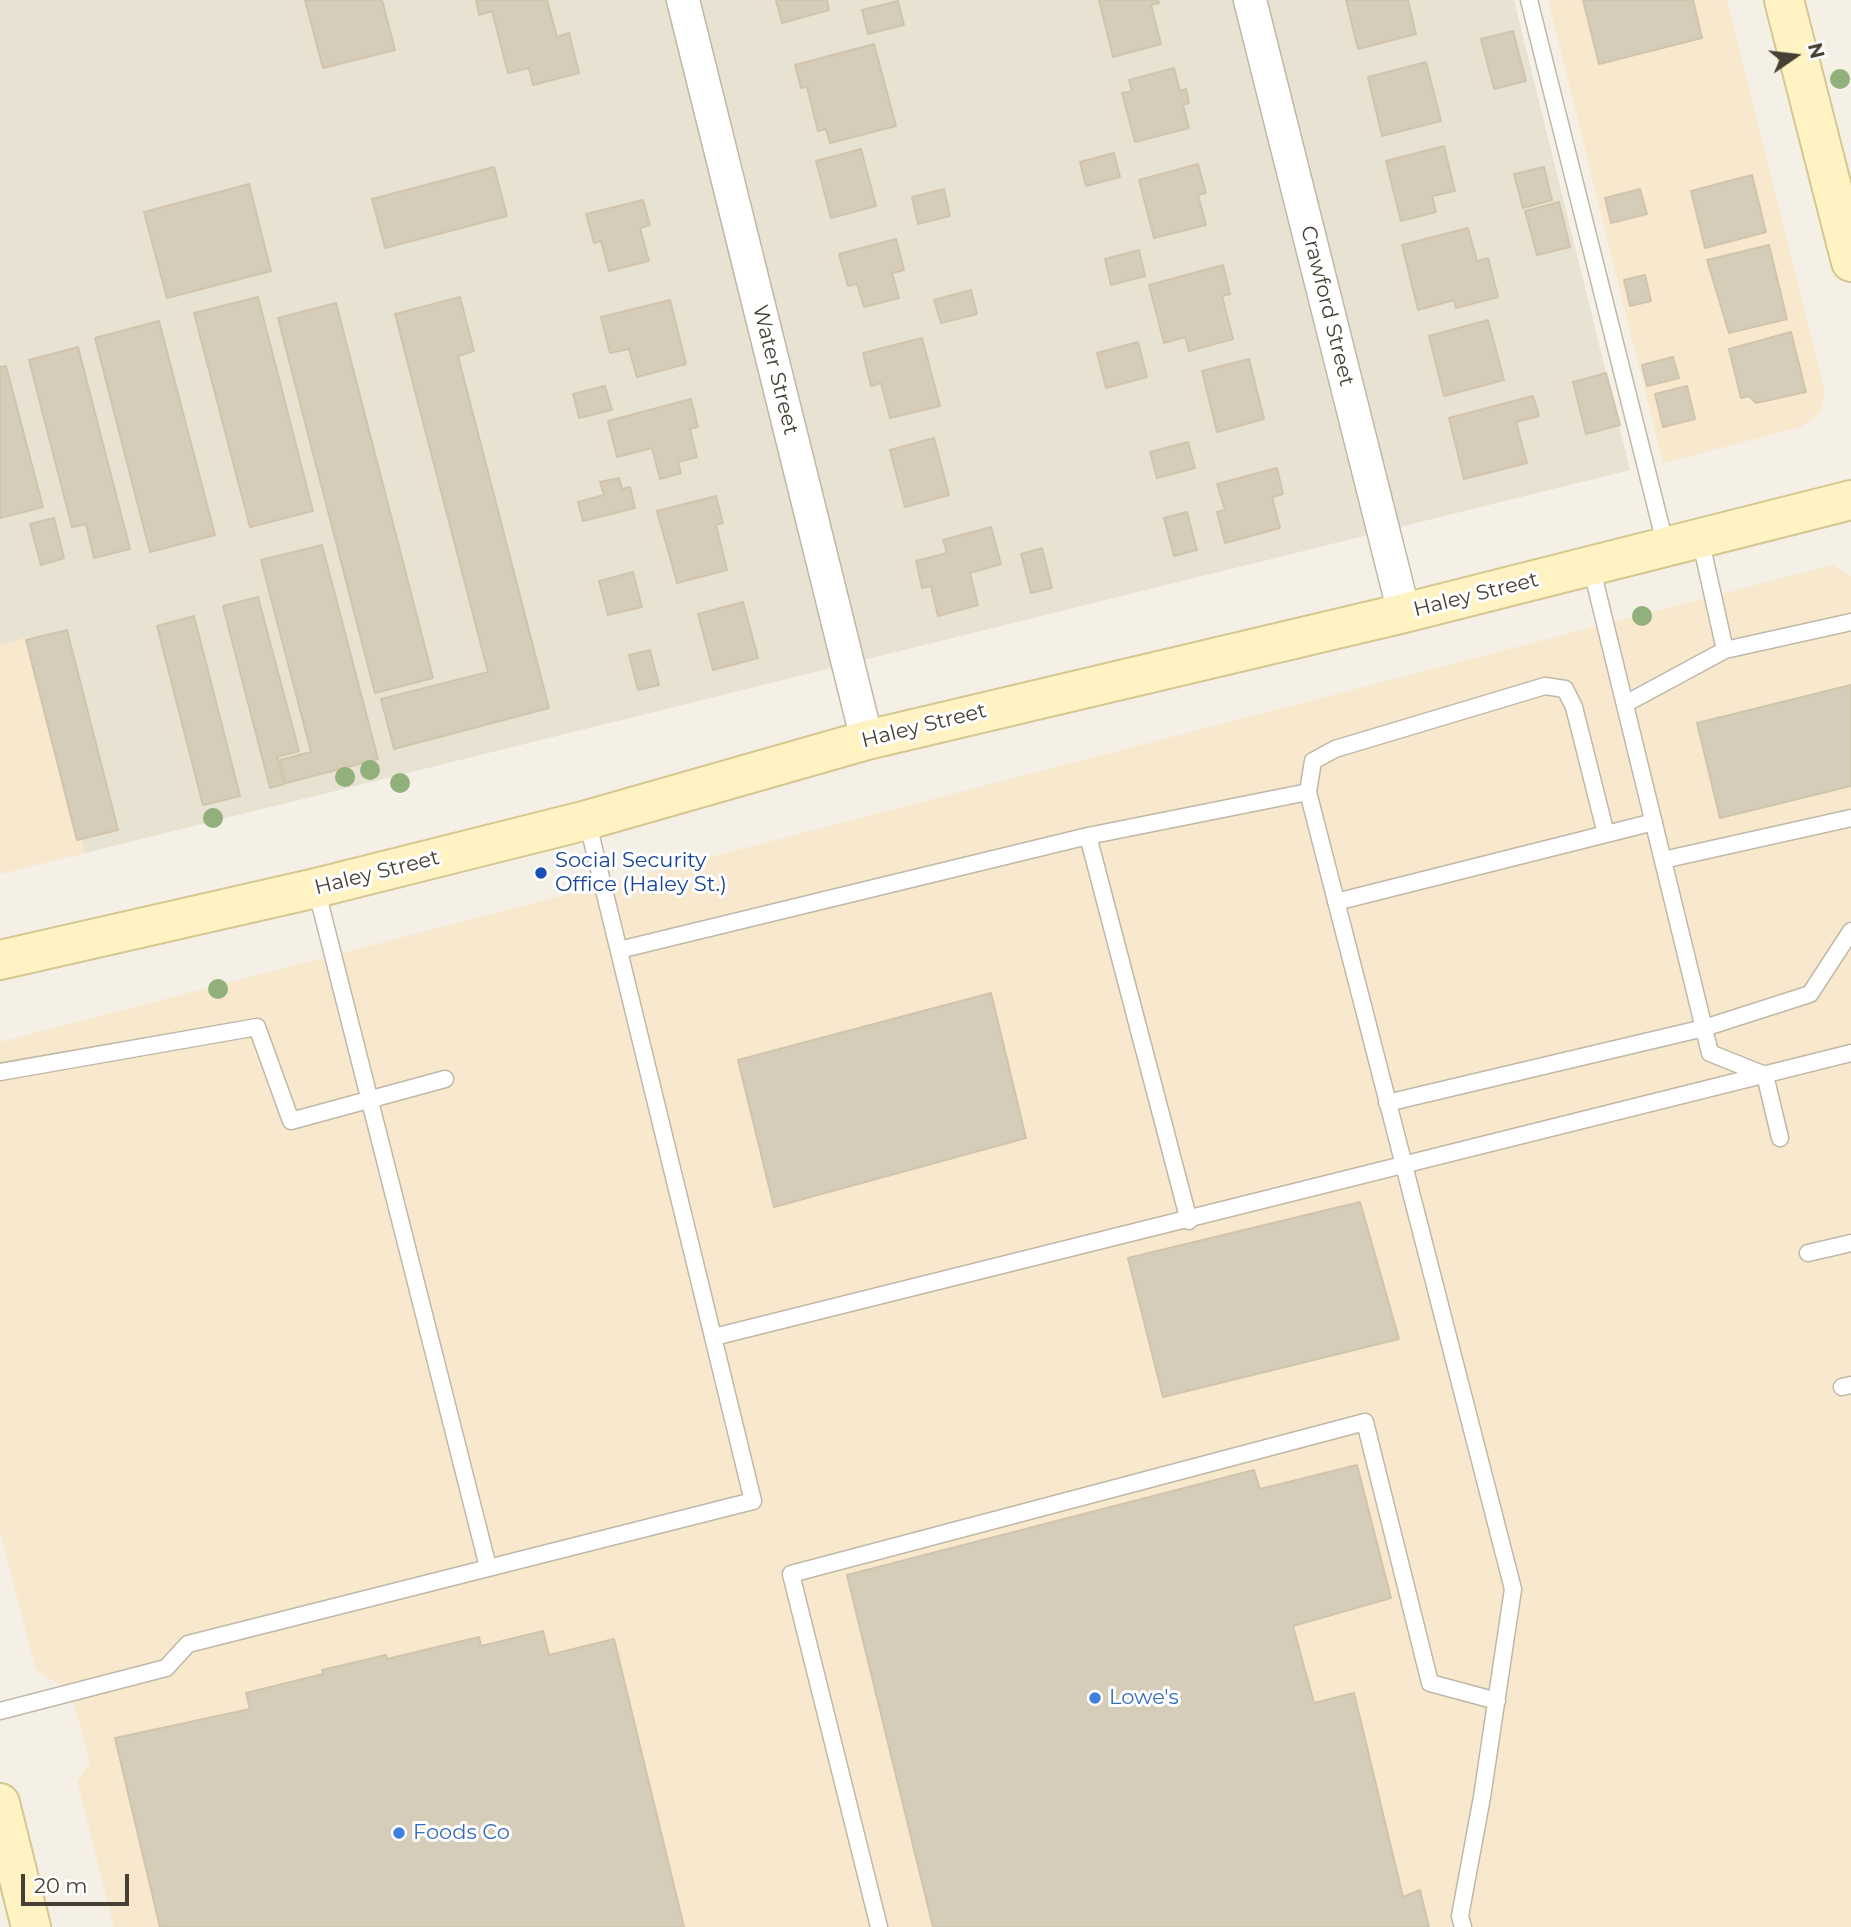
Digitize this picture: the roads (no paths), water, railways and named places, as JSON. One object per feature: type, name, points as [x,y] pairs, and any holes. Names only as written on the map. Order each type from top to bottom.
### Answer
[{"type":"main road","points":[[1784,0],[1851,262]]},
{"type":"main road","name":"Haley Street","points":[[0,960],[316,888],[587,820],[867,740],[1404,613],[1851,500]]},
{"type":"main road","points":[[0,1803],[31,1927]]},
{"type":"street","name":"Water Street","points":[[683,0],[867,740]]},
{"type":"street","name":"Crawford Street","points":[[1250,0],[1404,613]]},
{"type":"lane","points":[[1530,0],[1683,542],[1725,650]]},
{"type":"lane","points":[[1591,566],[1710,1053],[1765,1075]]},
{"type":"lane","points":[[1625,704],[1725,650],[1851,622]]},
{"type":"lane","points":[[1463,1927],[1460,1916],[1497,1701],[1513,1589],[1308,792],[1313,761],[1335,749],[1545,685],[1565,689],[1574,707],[1606,834]]},
{"type":"lane","points":[[619,950],[1088,836],[1308,792]]},
{"type":"lane","points":[[1663,860],[1851,818]]},
{"type":"lane","points":[[0,1711],[166,1668],[188,1644],[753,1501],[587,820]]},
{"type":"lane","points":[[1336,902],[1654,822]]},
{"type":"lane","points":[[1088,836],[1189,1221]]},
{"type":"lane","points":[[316,888],[488,1567]]},
{"type":"lane","points":[[1387,1103],[1704,1028],[1811,995],[1851,931]]},
{"type":"lane","points":[[0,1073],[257,1027],[291,1121],[445,1079]]},
{"type":"lane","points":[[714,1337],[1189,1221],[1851,1054]]},
{"type":"lane","points":[[1765,1075],[1780,1138]]},
{"type":"lane","points":[[1808,1253],[1851,1243]]},
{"type":"lane","points":[[879,1927],[791,1574],[1365,1422],[1430,1683],[1497,1701]]},
{"type":"place","name":"Social Security Office (Haley St.)","points":[[541,873]]},
{"type":"place","name":"Lowe's","points":[[1095,1698]]},
{"type":"place","name":"Foods Co","points":[[399,1833]]}]
